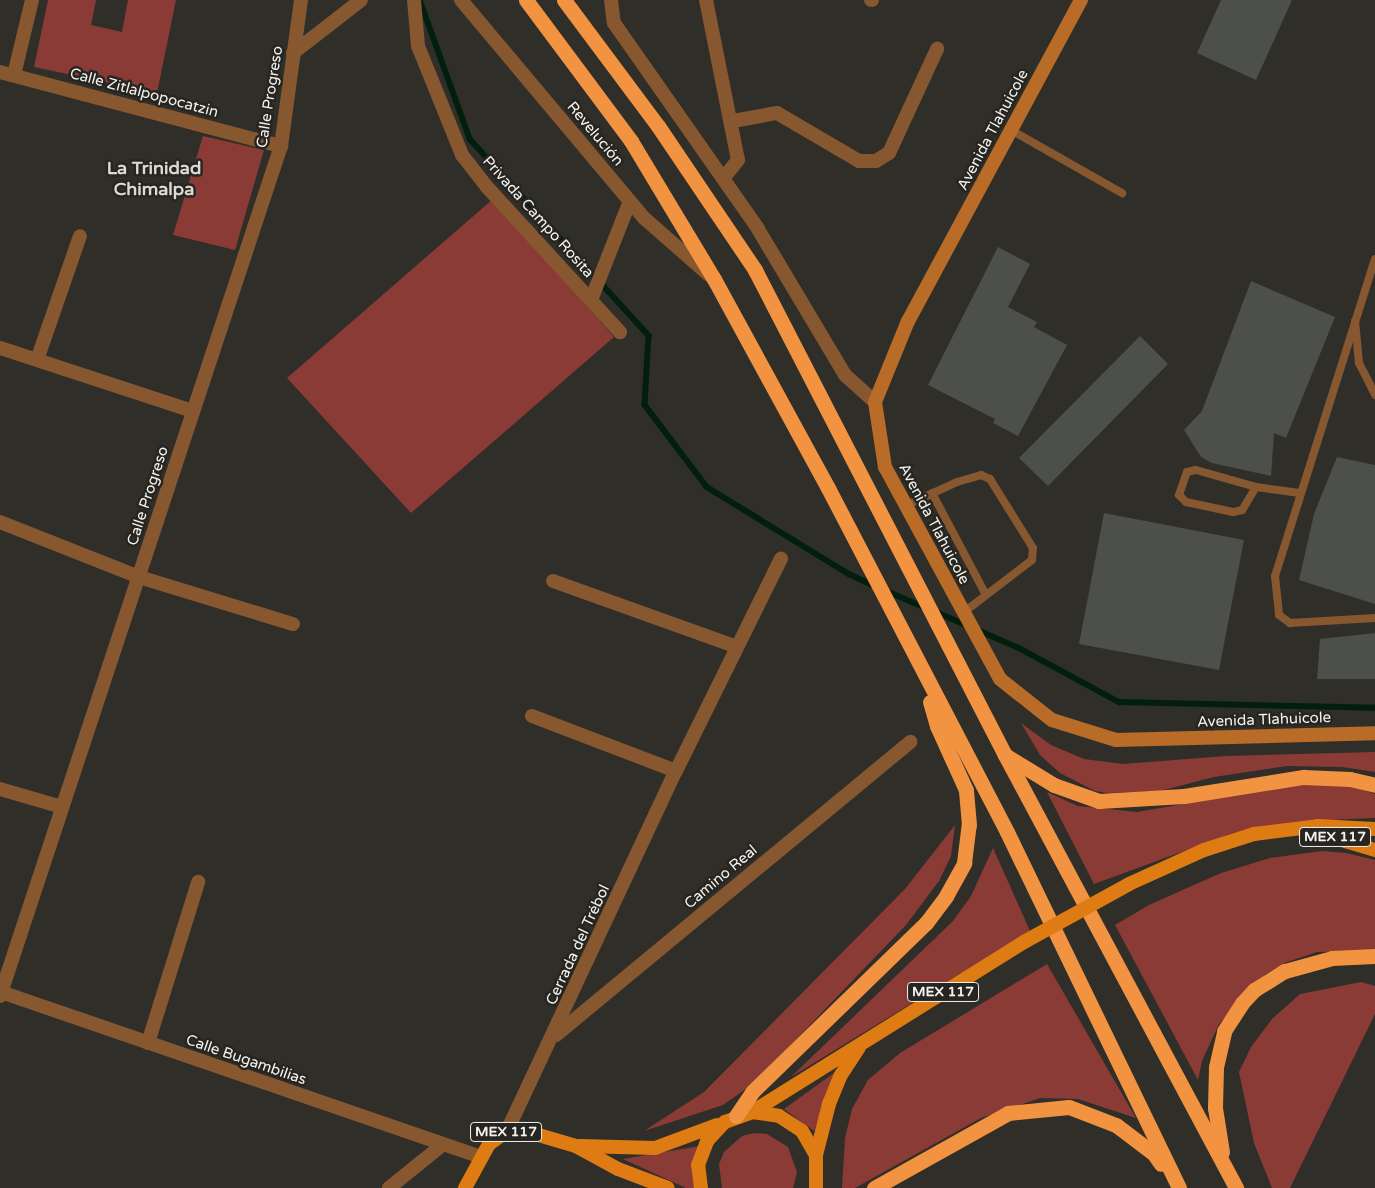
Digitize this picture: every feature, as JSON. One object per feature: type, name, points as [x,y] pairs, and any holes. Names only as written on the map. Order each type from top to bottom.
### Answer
[{"type":"highway","points":[[526,0],[631,141],[714,279],[828,488],[923,676],[1007,832],[1178,1188]]},
{"type":"highway","points":[[564,0],[658,126],[755,270],[1005,755],[1233,1181]]},
{"type":"highway","points":[[731,1119],[752,1092],[926,923],[946,896],[964,863],[969,825],[966,790],[936,726],[923,676]]},
{"type":"highway","points":[[1005,755],[1054,785],[1099,800],[1184,796],[1303,777],[1342,778],[1375,785]]},
{"type":"highway","points":[[1233,1181],[1218,1130],[1215,1088],[1219,1047],[1232,1016],[1254,990],[1285,971],[1332,958],[1375,956]]},
{"type":"highway","points":[[874,1188],[1008,1113],[1069,1107],[1116,1125],[1146,1148],[1178,1188]]},
{"type":"main road","name":"Avenida Tlahuicole","points":[[1081,0],[908,321],[875,402],[885,467],[1000,679],[1052,720],[1116,740],[1375,733]]},
{"type":"main road","name":"MEX 117","points":[[576,1146],[655,1148],[752,1112],[1024,942],[1129,884],[1204,850],[1254,834],[1295,828],[1375,829]]},
{"type":"main road","name":"MEX 117","points":[[1295,828],[1375,850]]},
{"type":"main road","name":"MEX 117","points":[[816,1188],[816,1155],[829,1104],[841,1076],[862,1042]]},
{"type":"main road","name":"MEX 117","points":[[752,1112],[779,1116],[792,1122],[802,1131],[816,1155]]},
{"type":"main road","points":[[701,1188],[698,1165],[702,1152],[711,1136],[731,1119]]},
{"type":"main road","name":"MEX 117","points":[[465,1188],[488,1144],[507,1131],[551,1137],[576,1146],[618,1169],[668,1188]]},
{"type":"street","points":[[7,74],[32,0]]},
{"type":"street","name":"Calle Progreso","points":[[1,994],[281,146],[301,0]]},
{"type":"street","points":[[293,53],[362,0]]},
{"type":"street","name":"Privada Campo Rosita","points":[[414,0],[418,46],[462,155],[487,187],[620,332]]},
{"type":"street","name":"Revelución","points":[[461,0],[644,218],[714,279]]},
{"type":"street","points":[[611,0],[614,23],[724,177],[845,375],[875,402]]},
{"type":"street","points":[[706,0],[732,120],[738,160],[724,177]]},
{"type":"street","points":[[732,120],[777,113],[859,162],[876,162],[889,153],[937,49]]},
{"type":"street","name":"Calle Zitlalpopocatzin","points":[[7,74],[281,146]]},
{"type":"street","points":[[591,300],[630,201]]},
{"type":"street","points":[[37,360],[80,236]]},
{"type":"street","points":[[0,348],[193,411]]},
{"type":"street","points":[[0,522],[139,577],[293,624]]},
{"type":"street","name":"Cerrada del Trébol","points":[[507,1131],[676,771],[781,559]]},
{"type":"street","points":[[553,581],[737,647]]},
{"type":"street","points":[[532,716],[676,771]]},
{"type":"street","name":"Camino Real","points":[[552,1038],[910,742]]},
{"type":"street","points":[[0,789],[62,807]]},
{"type":"street","points":[[148,1043],[198,882]]},
{"type":"street","name":"Calle Bugambilias","points":[[1,994],[148,1043],[441,1146],[481,1157]]},
{"type":"street","points":[[389,1188],[441,1146]]},
{"type":"lane","points":[[1011,130],[1122,193]]},
{"type":"lane","points":[[1375,259],[1355,316],[1274,576],[1279,615],[1290,623],[1375,618]]},
{"type":"lane","points":[[1355,316],[1359,363],[1375,395]]},
{"type":"lane","points":[[1256,487],[1242,510],[1234,512],[1186,502],[1179,495],[1187,472],[1196,470],[1256,487],[1300,492]]},
{"type":"lane","points":[[906,506],[932,493],[981,475],[990,478],[1033,548],[1032,560],[964,612]]},
{"type":"lane","points":[[932,493],[986,595]]},
{"type":"shaded area","points":[[48,0],[96,0],[91,25],[122,32],[128,0],[176,0],[157,93],[34,67]]},
{"type":"shaded area","points":[[203,136],[264,150],[235,250],[173,235]]},
{"type":"shaded area","points":[[493,199],[614,337],[411,513],[287,378]]},
{"type":"shaded area","points":[[1021,723],[1051,745],[1084,759],[1123,764],[1226,756],[1375,752],[1375,772],[1342,767],[1287,766],[1214,777],[1160,791],[1108,793],[1095,791],[1060,773],[1040,755]]},
{"type":"shaded area","points":[[1338,782],[1375,794],[1375,818],[1302,821],[1233,833],[1094,884],[1047,792],[1078,806],[1137,812],[1297,784]]},
{"type":"shaded area","points":[[955,825],[951,856],[939,881],[906,925],[783,1053],[743,1091],[723,1105],[644,1131],[704,1092],[905,889]]},
{"type":"shaded area","points":[[993,848],[1030,931],[791,1077],[953,921],[971,896]]},
{"type":"shaded area","points":[[1322,851],[1346,853],[1375,860],[1375,951],[1317,952],[1287,962],[1264,975],[1219,1024],[1202,1061],[1198,1080],[1115,925],[1149,905],[1221,873],[1270,858]]},
{"type":"shaded area","points":[[1047,964],[1136,1118],[1078,1099],[1040,1098],[981,1118],[855,1188],[842,1188],[845,1138],[852,1109],[868,1080],[900,1053]]},
{"type":"shaded area","points":[[1361,982],[1375,986],[1375,1014],[1290,1188],[1272,1188],[1254,1143],[1239,1072],[1251,1047],[1272,1019],[1300,994]]},
{"type":"shaded area","points":[[838,1070],[814,1131],[784,1109]]},
{"type":"shaded area","points":[[754,1133],[767,1134],[788,1147],[797,1172],[793,1188],[722,1188],[719,1164],[724,1152],[742,1136]]},
{"type":"shaded area","points":[[700,1146],[696,1188],[686,1188],[623,1159]]},
{"type":"building","points":[[1221,0],[1292,0],[1256,80],[1197,53]]},
{"type":"building","points":[[998,247],[1030,264],[1008,307],[1037,322],[1034,327],[1067,345],[1018,436],[993,423],[995,419],[928,385]]},
{"type":"building","points":[[1251,281],[1335,317],[1286,438],[1274,433],[1271,476],[1212,463],[1201,457],[1184,430],[1202,411]]},
{"type":"building","points":[[1140,336],[1168,364],[1048,486],[1019,458]]},
{"type":"building","points":[[1337,457],[1375,465],[1375,604],[1299,580],[1314,514]]},
{"type":"building","points":[[1104,513],[1244,540],[1219,670],[1079,644]]},
{"type":"building","points":[[1375,633],[1375,679],[1317,679],[1320,639]]},
{"type":"waterway","points":[[420,0],[470,139],[649,336],[645,405],[707,487],[849,574],[875,586]]},
{"type":"waterway","points":[[884,590],[926,608]]},
{"type":"waterway","points":[[934,611],[1019,648],[1119,702],[1375,708]]},
{"type":"district","name":"La Trinidad Chimalpa","points":[[154,179]]}]
